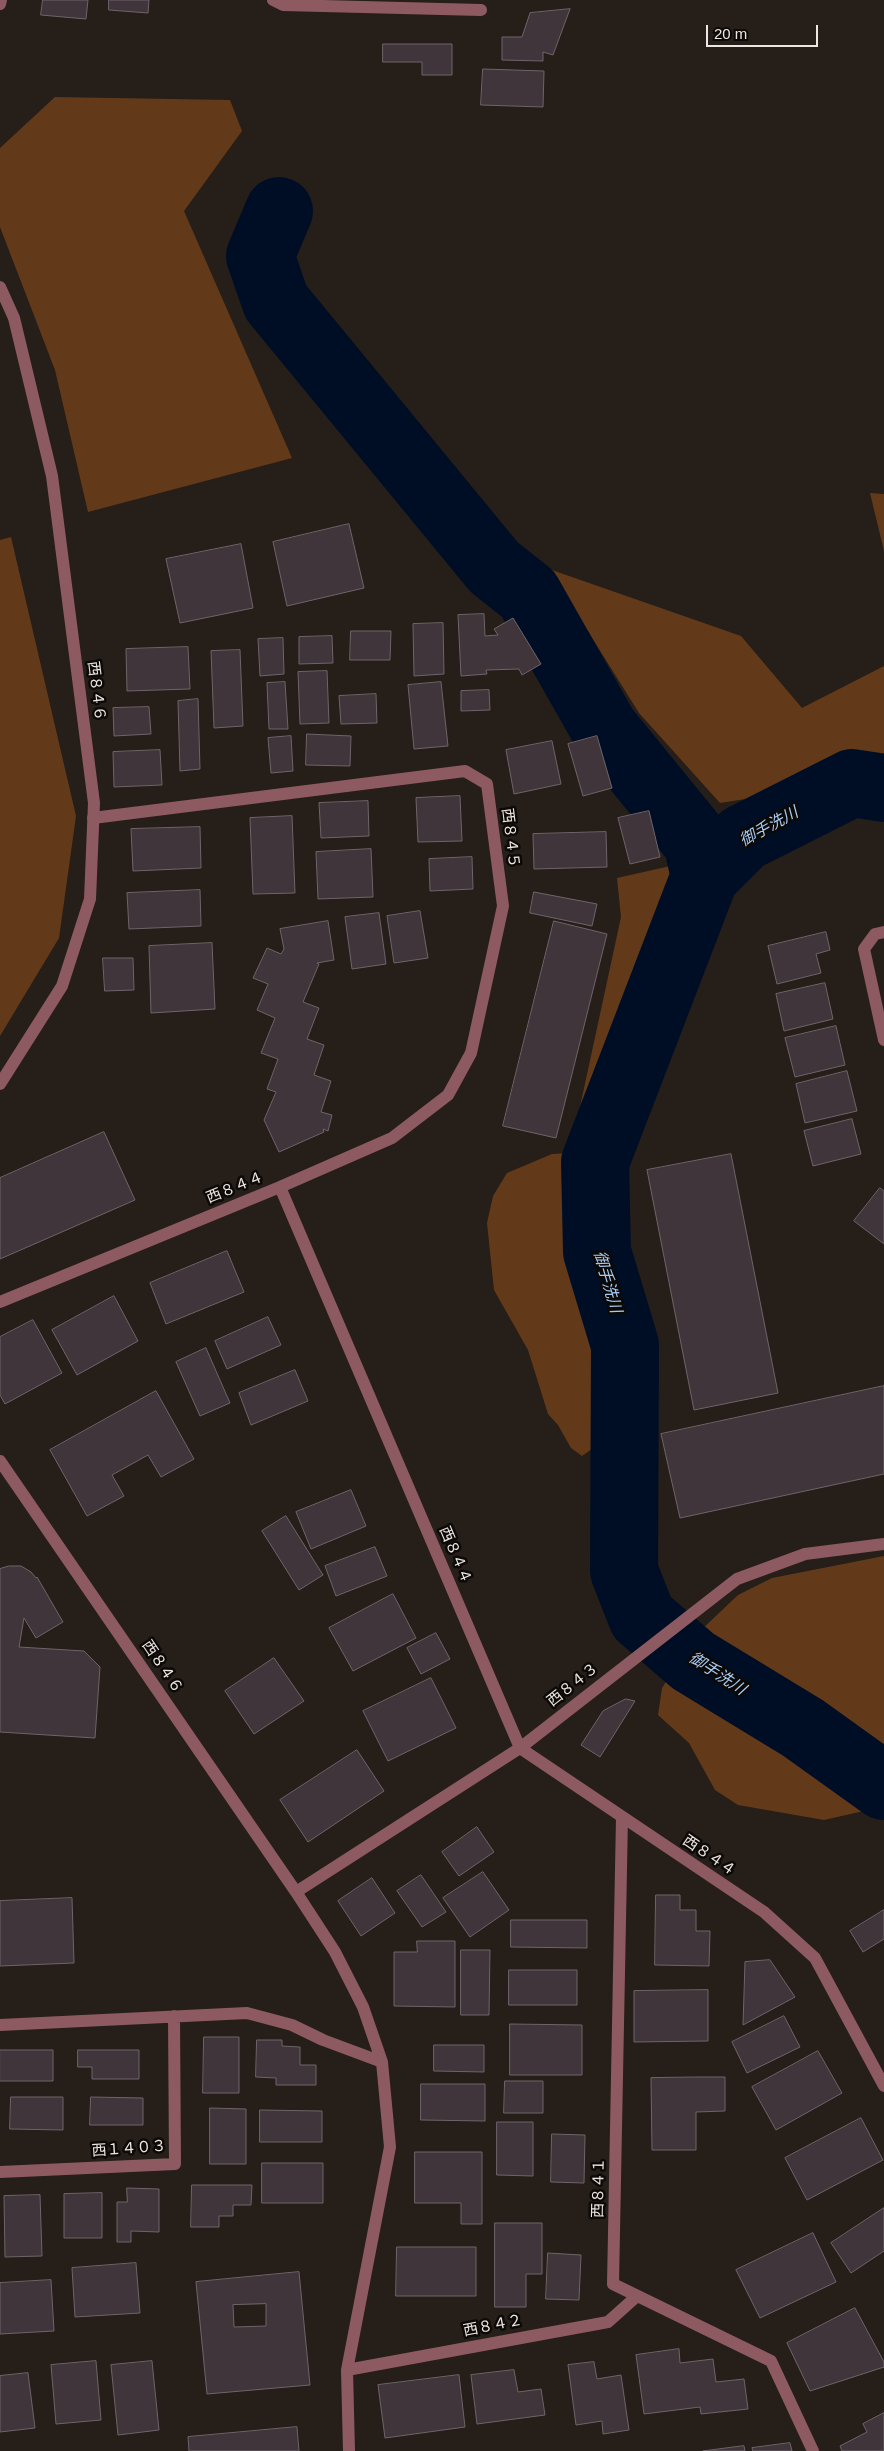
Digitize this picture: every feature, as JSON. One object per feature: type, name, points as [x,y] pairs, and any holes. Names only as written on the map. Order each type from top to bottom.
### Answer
[{"type":"street","points":[[0,4],[1,0]]},
{"type":"street","points":[[273,0],[283,6],[482,10]]},
{"type":"street","name":"西８４６","points":[[0,287],[14,318],[52,476],[94,802],[90,899],[62,986],[0,1084]]},
{"type":"street","name":"西８４５","points":[[93,818],[465,771],[487,784],[503,906],[471,1053],[448,1095],[392,1138],[280,1187]]},
{"type":"street","points":[[884,932],[875,934],[864,949],[884,1040]]},
{"type":"street","name":"西８４４","points":[[0,1302],[280,1187],[520,1748],[764,1912],[815,1958],[884,2086]]},
{"type":"street","name":"西８４６","points":[[0,1460],[336,1952],[363,2006],[382,2062],[390,2147],[347,2370],[349,2451]]},
{"type":"street","name":"西８４３","points":[[296,1892],[520,1748],[737,1579],[805,1554],[884,1544]]},
{"type":"street","name":"西８４１","points":[[622,1817],[613,2284],[771,2361],[813,2451]]},
{"type":"street","points":[[0,2025],[247,2014],[292,2025],[323,2040],[382,2062]]},
{"type":"street","name":"西１４０３","points":[[0,2172],[174,2164],[174,2016]]},
{"type":"street","name":"西８４２","points":[[347,2370],[608,2322],[637,2296]]},
{"type":"shaded area","points":[[55,97],[230,100],[242,131],[184,211],[292,458],[88,512],[55,370],[0,227],[0,148]]},
{"type":"shaded area","points":[[870,493],[884,494],[884,551]]},
{"type":"shaded area","points":[[11,537],[76,816],[59,938],[0,1036],[0,540]]},
{"type":"shaded area","points":[[549,569],[741,636],[802,708],[884,666],[884,777],[720,803],[639,713]]},
{"type":"shaded area","points":[[688,862],[686,902],[574,1190],[581,1275],[609,1379],[603,1441],[582,1456],[571,1448],[558,1425],[548,1414],[528,1350],[494,1290],[487,1223],[493,1196],[507,1173],[552,1154],[570,1153],[621,917],[617,878]]},
{"type":"shaded area","points":[[884,1556],[884,1800],[877,1808],[824,1820],[738,1805],[715,1790],[689,1743],[658,1715],[662,1688],[698,1633],[738,1595],[772,1578]]},
{"type":"building","points":[[43,0],[88,0],[86,19],[41,15]]},
{"type":"building","points":[[109,0],[149,0],[148,13],[109,10]]},
{"type":"building","points":[[570,9],[553,55],[543,52],[543,61],[502,60],[502,37],[522,37],[530,13]]},
{"type":"building","points":[[383,44],[452,44],[452,75],[422,75],[422,62],[383,62]]},
{"type":"building","points":[[483,69],[544,71],[543,107],[481,105]]},
{"type":"building","points":[[349,524],[364,588],[287,606],[273,542]]},
{"type":"building","points":[[241,544],[253,608],[180,623],[166,559]]},
{"type":"building","points":[[484,614],[485,636],[498,635],[494,629],[513,618],[541,664],[522,675],[519,669],[486,670],[487,674],[461,676],[458,615]]},
{"type":"building","points":[[443,623],[444,674],[414,676],[413,624]]},
{"type":"building","points":[[351,631],[391,631],[390,660],[350,660]]},
{"type":"building","points":[[332,636],[333,663],[299,664],[299,637]]},
{"type":"building","points":[[283,638],[284,674],[260,676],[258,639]]},
{"type":"building","points":[[188,647],[190,689],[127,691],[126,649]]},
{"type":"building","points":[[240,650],[243,726],[214,728],[211,651]]},
{"type":"building","points":[[327,671],[329,723],[300,724],[298,672]]},
{"type":"building","points":[[285,682],[288,729],[269,729],[267,683]]},
{"type":"building","points":[[441,682],[448,746],[414,749],[408,685]]},
{"type":"building","points":[[489,690],[490,710],[461,711],[461,691]]},
{"type":"building","points":[[376,694],[377,723],[341,724],[339,696]]},
{"type":"building","points":[[198,699],[200,769],[180,771],[178,701]]},
{"type":"building","points":[[149,707],[151,734],[114,736],[113,708]]},
{"type":"building","points":[[307,734],[351,736],[350,766],[306,765]]},
{"type":"building","points":[[291,736],[293,771],[271,773],[268,738]]},
{"type":"building","points":[[597,736],[612,788],[583,796],[568,744]]},
{"type":"building","points":[[552,741],[561,784],[514,794],[506,750]]},
{"type":"building","points":[[160,750],[162,785],[114,787],[113,752]]},
{"type":"building","points":[[460,796],[462,841],[418,842],[416,798]]},
{"type":"building","points":[[368,801],[369,836],[321,838],[319,803]]},
{"type":"building","points":[[649,811],[660,857],[630,864],[618,818]]},
{"type":"building","points":[[292,816],[295,893],[253,894],[250,818]]},
{"type":"building","points":[[200,827],[201,868],[133,871],[131,829]]},
{"type":"building","points":[[606,832],[607,867],[534,869],[533,834]]},
{"type":"building","points":[[371,849],[373,897],[318,899],[316,852]]},
{"type":"building","points":[[472,857],[473,889],[430,891],[429,859]]},
{"type":"building","points":[[200,890],[201,926],[129,929],[127,893]]},
{"type":"building","points":[[534,892],[597,904],[592,926],[530,913]]},
{"type":"building","points":[[420,911],[428,958],[394,963],[387,916]]},
{"type":"building","points":[[379,913],[386,964],[352,969],[345,917]]},
{"type":"building","points":[[328,921],[334,960],[317,963],[319,964],[303,1002],[319,1008],[307,1039],[324,1045],[314,1075],[331,1081],[321,1112],[332,1115],[328,1131],[323,1129],[324,1132],[279,1152],[264,1120],[276,1092],[267,1089],[278,1059],[261,1053],[275,1018],[257,1010],[268,984],[253,978],[267,948],[281,954],[284,949],[280,929]]},
{"type":"building","points":[[554,921],[607,934],[556,1138],[503,1126]]},
{"type":"building","points":[[826,932],[830,950],[816,954],[821,973],[777,984],[768,946]]},
{"type":"building","points":[[212,943],[215,1009],[151,1013],[149,946]]},
{"type":"building","points":[[103,958],[133,958],[134,990],[105,991]]},
{"type":"building","points":[[825,983],[833,1019],[784,1031],[776,994]]},
{"type":"building","points":[[836,1026],[845,1065],[795,1077],[785,1038]]},
{"type":"building","points":[[847,1071],[857,1111],[805,1123],[796,1084]]},
{"type":"building","points":[[852,1119],[861,1154],[813,1166],[804,1131]]},
{"type":"building","points":[[104,1132],[135,1200],[0,1259],[0,1178]]},
{"type":"building","points":[[731,1154],[778,1393],[694,1410],[647,1170]]},
{"type":"building","points":[[880,1188],[884,1191],[884,1244],[854,1221]]},
{"type":"building","points":[[227,1251],[244,1292],[166,1324],[150,1283]]},
{"type":"building","points":[[114,1296],[138,1341],[77,1375],[52,1330]]},
{"type":"building","points":[[268,1317],[281,1345],[227,1369],[215,1341]]},
{"type":"building","points":[[33,1320],[62,1373],[5,1404],[0,1395],[0,1337]]},
{"type":"building","points":[[206,1348],[230,1403],[200,1416],[176,1362]]},
{"type":"building","points":[[295,1370],[308,1401],[251,1425],[239,1393]]},
{"type":"building","points":[[884,1386],[884,1474],[680,1518],[661,1434]]},
{"type":"building","points":[[156,1391],[194,1459],[161,1477],[148,1455],[112,1475],[124,1496],[87,1516],[50,1450]]},
{"type":"building","points":[[351,1490],[366,1526],[311,1549],[296,1512]]},
{"type":"building","points":[[286,1516],[323,1575],[299,1590],[262,1531]]},
{"type":"building","points":[[375,1547],[387,1576],[336,1596],[325,1566]]},
{"type":"building","points":[[9,1566],[21,1566],[37,1577],[63,1622],[36,1638],[24,1618],[19,1647],[84,1651],[100,1667],[95,1738],[0,1732],[0,1569]]},
{"type":"building","points":[[393,1594],[416,1638],[353,1671],[329,1628]]},
{"type":"building","points":[[436,1633],[450,1659],[421,1674],[407,1648]]},
{"type":"building","points":[[274,1658],[304,1701],[254,1734],[225,1691]]},
{"type":"building","points":[[431,1678],[456,1728],[388,1761],[363,1711]]},
{"type":"building","points":[[626,1699],[635,1701],[600,1757],[581,1745],[603,1711]]},
{"type":"building","points":[[357,1750],[384,1791],[308,1842],[280,1800]]},
{"type":"building","points":[[477,1827],[494,1852],[459,1876],[442,1852]]},
{"type":"building","points":[[483,1872],[509,1910],[470,1937],[443,1898]]},
{"type":"building","points":[[421,1875],[446,1912],[422,1927],[397,1891]]},
{"type":"building","points":[[372,1878],[395,1913],[361,1936],[338,1901]]},
{"type":"building","points":[[656,1895],[680,1895],[680,1910],[696,1910],[696,1931],[710,1931],[709,1966],[655,1965]]},
{"type":"building","points":[[72,1898],[74,1963],[0,1966],[0,1901]]},
{"type":"building","points":[[884,1910],[884,1939],[863,1952],[850,1931]]},
{"type":"building","points":[[511,1920],[587,1920],[587,1948],[511,1947]]},
{"type":"building","points":[[417,1941],[455,1941],[455,2007],[394,2006],[394,1952],[417,1952]]},
{"type":"building","points":[[461,1950],[490,1950],[489,2015],[461,2015]]},
{"type":"building","points":[[770,1960],[795,1997],[743,2025],[745,1962]]},
{"type":"building","points":[[509,1970],[577,1970],[577,2005],[509,2005]]},
{"type":"building","points":[[708,1990],[708,2041],[634,2042],[634,1991]]},
{"type":"building","points":[[784,2016],[800,2047],[747,2073],[732,2042]]},
{"type":"building","points":[[510,2024],[582,2025],[582,2075],[510,2075]]},
{"type":"building","points":[[204,2037],[239,2037],[239,2093],[203,2093]]},
{"type":"building","points":[[257,2040],[282,2040],[282,2046],[300,2047],[300,2065],[316,2065],[316,2085],[276,2085],[276,2078],[256,2077]]},
{"type":"building","points":[[434,2045],[484,2045],[484,2072],[434,2071]]},
{"type":"building","points":[[0,2050],[53,2050],[53,2081],[0,2081]]},
{"type":"building","points":[[78,2050],[139,2050],[139,2079],[92,2079],[92,2067],[78,2067]]},
{"type":"building","points":[[818,2051],[842,2093],[776,2130],[752,2087]]},
{"type":"building","points":[[725,2077],[725,2111],[696,2112],[696,2150],[652,2150],[651,2078]]},
{"type":"building","points":[[505,2081],[543,2081],[543,2113],[504,2113]]},
{"type":"building","points":[[421,2084],[485,2084],[485,2121],[421,2120]]},
{"type":"building","points":[[11,2097],[63,2097],[63,2130],[10,2129]]},
{"type":"building","points":[[91,2097],[143,2098],[143,2125],[90,2125]]},
{"type":"building","points":[[210,2108],[246,2109],[246,2164],[210,2164]]},
{"type":"building","points":[[260,2110],[322,2111],[322,2142],[260,2142]]},
{"type":"building","points":[[861,2118],[883,2160],[807,2200],[785,2158]]},
{"type":"building","points":[[497,2122],[533,2122],[533,2176],[497,2175]]},
{"type":"building","points":[[552,2134],[585,2135],[584,2183],[551,2182]]},
{"type":"building","points":[[415,2152],[482,2152],[482,2224],[461,2224],[461,2203],[415,2203]]},
{"type":"building","points":[[262,2163],[323,2163],[323,2203],[262,2203]]},
{"type":"building","points":[[192,2185],[252,2185],[251,2205],[233,2205],[233,2216],[219,2216],[219,2227],[191,2227]]},
{"type":"building","points":[[127,2188],[159,2189],[159,2232],[131,2231],[131,2242],[117,2242],[117,2202],[127,2202]]},
{"type":"building","points":[[102,2193],[102,2238],[64,2238],[64,2194]]},
{"type":"building","points":[[40,2195],[42,2256],[5,2257],[4,2196]]},
{"type":"building","points":[[884,2208],[884,2251],[851,2273],[831,2243]]},
{"type":"building","points":[[495,2223],[542,2223],[542,2274],[526,2274],[526,2307],[495,2307]]},
{"type":"building","points":[[813,2233],[836,2282],[760,2318],[736,2270]]},
{"type":"building","points":[[397,2247],[476,2247],[476,2296],[396,2296]]},
{"type":"building","points":[[548,2253],[581,2255],[579,2300],[546,2299]]},
{"type":"building","points":[[136,2263],[140,2313],[75,2317],[72,2268]]},
{"type":"building","points":[[299,2272],[310,2385],[207,2394],[196,2282]],"holes":[[[266,2304],[266,2326],[234,2327],[233,2305]]]},
{"type":"building","points":[[51,2280],[54,2331],[0,2334],[0,2283]]},
{"type":"building","points":[[855,2308],[884,2362],[884,2367],[810,2391],[787,2343]]},
{"type":"building","points":[[679,2349],[680,2363],[713,2359],[716,2382],[744,2379],[748,2409],[701,2414],[700,2407],[644,2414],[636,2355]]},
{"type":"building","points":[[96,2361],[101,2420],[56,2424],[51,2365]]},
{"type":"building","points":[[152,2361],[159,2430],[118,2435],[111,2365]]},
{"type":"building","points":[[594,2362],[597,2379],[621,2375],[629,2430],[603,2434],[602,2421],[576,2425],[568,2365]]},
{"type":"building","points":[[514,2370],[518,2392],[541,2389],[545,2415],[477,2424],[471,2375]]},
{"type":"building","points":[[28,2373],[35,2428],[0,2432],[0,2376]]},
{"type":"building","points":[[459,2375],[465,2427],[385,2438],[378,2385]]},
{"type":"building","points":[[884,2413],[884,2451],[842,2451],[840,2446],[867,2432],[863,2424]]},
{"type":"building","points":[[297,2427],[299,2451],[189,2451],[188,2437]]},
{"type":"building","points":[[790,2443],[792,2451],[753,2451],[752,2448]]},
{"type":"building","points":[[744,2446],[745,2451],[703,2451]]},
{"type":"waterway","points":[[279,211],[260,256],[276,302],[494,567],[528,594],[604,728],[697,842],[705,876]]},
{"type":"waterway","name":"御手洗川","points":[[884,788],[852,783],[743,838],[705,876],[595,1162],[597,1252],[625,1345],[624,1571],[642,1617],[693,1661],[803,1728],[884,1786]]}]
